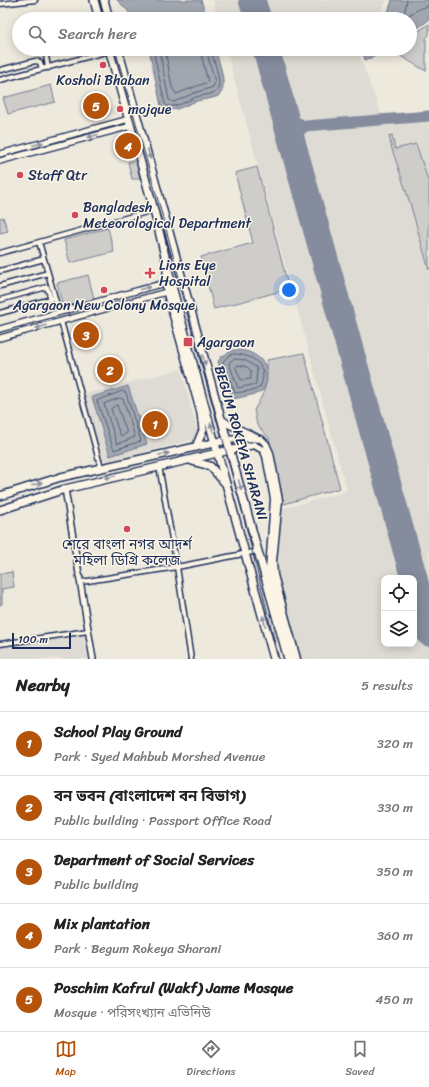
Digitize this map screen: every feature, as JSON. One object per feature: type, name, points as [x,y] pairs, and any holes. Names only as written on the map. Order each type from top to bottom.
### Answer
[{"type":"main road","points":[[94,0],[98,12]]},
{"type":"main road","points":[[104,0],[107,12]]},
{"type":"main road","name":"BEGUM ROKEYA SHARANI","points":[[111,56],[154,210],[168,268],[168,282],[170,291],[219,453],[274,659]]},
{"type":"main road","name":"BEGUM ROKEYA SHARANI","points":[[120,56],[288,659]]},
{"type":"main road","points":[[130,123],[139,120]]},
{"type":"main road","points":[[154,210],[163,208]]},
{"type":"main road","points":[[170,291],[201,413],[202,430],[196,447]]},
{"type":"main road","points":[[220,418],[228,424],[261,439],[266,444],[270,453],[279,494],[273,570],[297,659]]},
{"type":"main road","points":[[0,496],[61,477],[227,440],[248,438],[261,439]]},
{"type":"main road","points":[[0,510],[65,489],[254,444],[259,447],[266,456],[274,499],[269,570],[292,659]]},
{"type":"main road","points":[[187,460],[210,466],[228,486]]},
{"type":"main road","points":[[61,477],[65,489]]},
{"type":"street","points":[[0,4],[35,0]]},
{"type":"street","points":[[46,56],[48,68]]},
{"type":"street","points":[[0,80],[89,56]]},
{"type":"street","points":[[1,70],[35,61],[40,62],[42,69]]},
{"type":"street","points":[[0,154],[130,123]]},
{"type":"street","points":[[0,162],[130,123]]},
{"type":"street","points":[[0,253],[154,210]]},
{"type":"street","points":[[39,242],[62,321],[101,468]]},
{"type":"street","points":[[0,271],[44,258]]},
{"type":"street","points":[[0,286],[48,273]]},
{"type":"street","points":[[0,329],[168,282]]},
{"type":"street","points":[[0,300],[47,287],[51,299],[0,313]]},
{"type":"street","points":[[0,338],[170,291]]},
{"type":"street","points":[[158,466],[177,567],[191,659]]},
{"type":"street","points":[[65,489],[93,659]]},
{"type":"street","points":[[81,582],[177,567],[259,551]]},
{"type":"street","points":[[0,644],[88,631]]},
{"type":"shaded area","points":[[213,0],[387,0],[380,12],[216,12]]},
{"type":"shaded area","points":[[429,24],[429,35],[426,38],[426,71],[400,56],[417,56],[417,32]]},
{"type":"shaded area","points":[[228,56],[359,56],[381,114],[429,111],[429,659],[301,659],[277,571],[282,509],[347,491]]},
{"type":"shaded area","points":[[51,85],[55,102],[8,114],[3,98]]},
{"type":"shaded area","points":[[116,106],[118,113],[104,117],[102,110]]},
{"type":"shaded area","points":[[129,135],[135,155],[127,155],[123,136]]},
{"type":"shaded area","points":[[392,135],[395,149],[416,144],[429,183],[429,270],[410,203],[392,149],[389,136]]},
{"type":"shaded area","points":[[136,161],[140,179],[132,179],[128,162]]},
{"type":"shaded area","points":[[257,167],[289,289],[214,309],[201,257],[253,243],[235,173]]},
{"type":"shaded area","points":[[3,217],[8,231],[0,233],[0,218]]},
{"type":"shaded area","points":[[108,228],[114,252],[70,263],[64,240]]},
{"type":"shaded area","points":[[88,275],[94,299],[63,307],[57,283]]},
{"type":"shaded area","points":[[304,353],[340,488],[284,504],[269,438],[257,425],[254,410],[264,392],[267,374],[267,360]]},
{"type":"shaded area","points":[[181,369],[197,431],[195,438],[103,463],[84,394]]},
{"type":"shaded area","points":[[12,572],[14,587],[2,589],[2,604],[0,605],[0,574]]},
{"type":"shaded area","points":[[85,634],[88,659],[0,659],[0,647]]},
{"type":"water","points":[[117,0],[201,0],[205,12],[129,12]]},
{"type":"water","points":[[392,0],[429,0],[429,20],[417,28],[417,12],[388,12]]},
{"type":"water","points":[[150,56],[217,56],[223,81],[223,87],[218,96],[197,101],[178,109],[165,110],[161,106]]},
{"type":"water","points":[[364,56],[376,56],[365,60]]},
{"type":"water","points":[[233,350],[251,353],[265,364],[267,381],[263,390],[256,394],[233,399],[218,362],[221,357]]},
{"type":"water","points":[[128,386],[147,444],[110,456],[92,397]]},
{"type":"taxiway","points":[[284,112],[296,122],[305,126]]},
{"type":"taxiway","points":[[293,144],[297,133],[305,126],[429,116]]},
{"type":"runway","points":[[252,0],[256,12]]},
{"type":"runway","points":[[268,56],[413,575]]},
{"type":"runway","points":[[417,590],[429,633]]},
{"type":"railway","points":[[99,0],[103,12]]},
{"type":"railway","points":[[117,56],[163,218],[243,514],[279,659]]},
{"type":"place","name":"Kosholi Bhaban","points":[[103,65]]},
{"type":"place","name":"Poschim Kafrul (Wakf) Jame Mosque","points":[[96,106]]},
{"type":"place","name":"mojque","points":[[120,109]]},
{"type":"place","name":"Mix plantation","points":[[128,146]]},
{"type":"place","name":"Staff Qtr","points":[[20,175]]},
{"type":"place","name":"Bangladesh Meteorological Department","points":[[75,215]]},
{"type":"place","name":"Lions Eye Hospital","points":[[150,273]]},
{"type":"place","name":"Agargaon New Colony Mosque","points":[[104,290]]},
{"type":"place","name":"Department of Social Services","points":[[86,335]]},
{"type":"place","name":"Agargaon","points":[[188,342]]},
{"type":"place","name":"বন ভবন (বাংলাদেশ বন বিভাগ)","points":[[110,370]]},
{"type":"place","name":"School Play Ground","points":[[155,424]]},
{"type":"place","name":"শেরে বাংলা নগর আদর্শ মহিলা ডিগ্রি কলেজ","points":[[127,529]]}]
